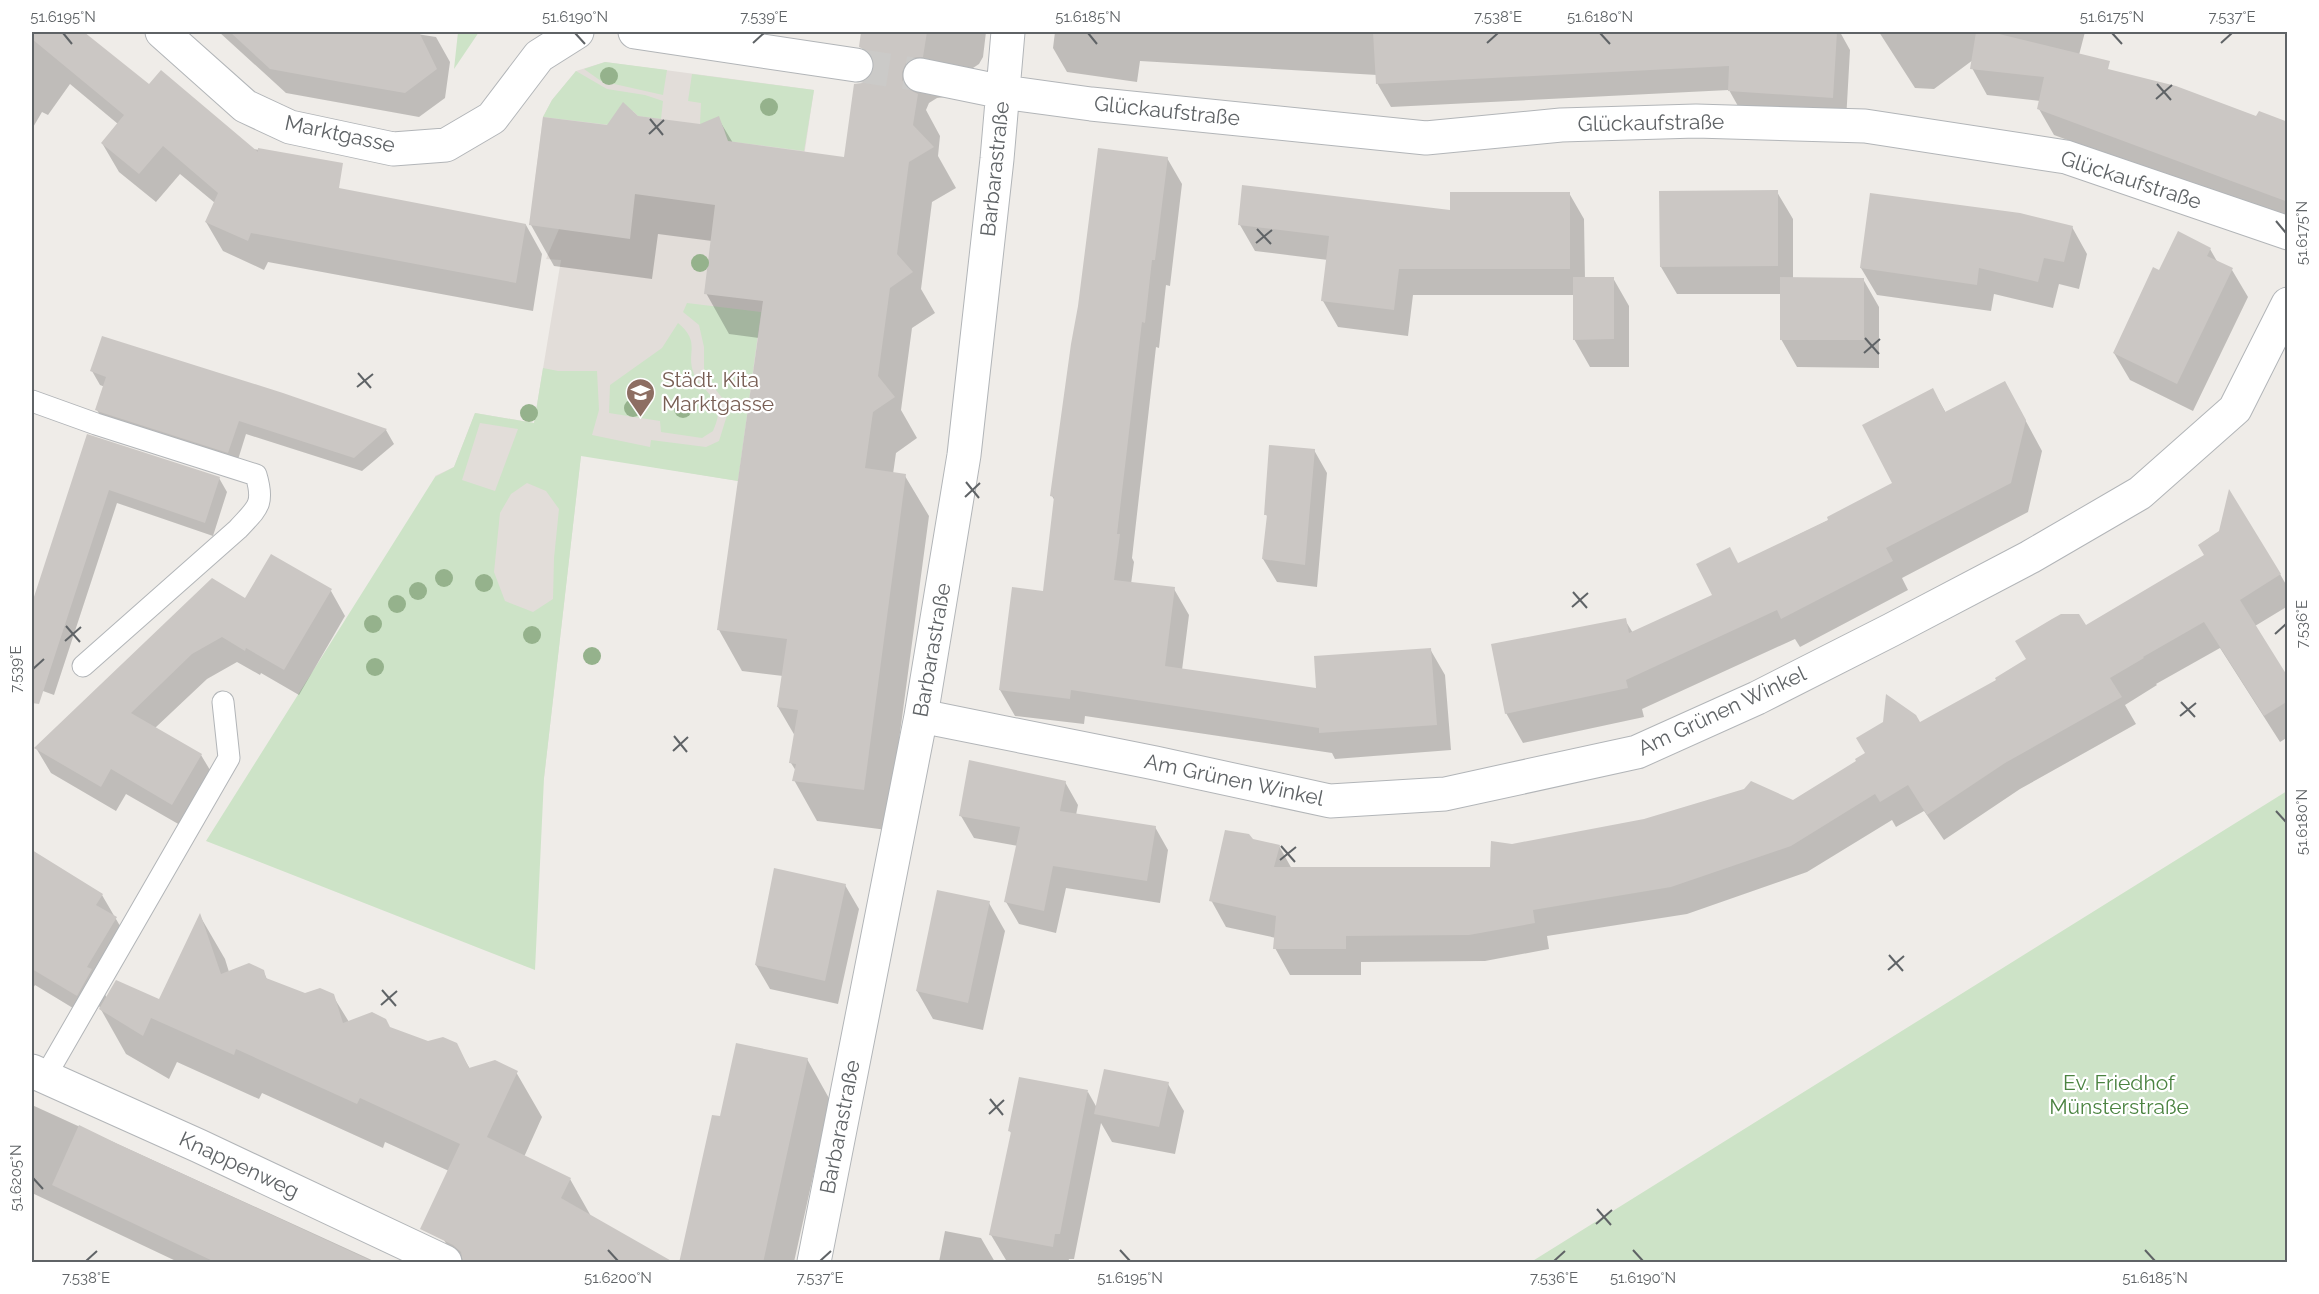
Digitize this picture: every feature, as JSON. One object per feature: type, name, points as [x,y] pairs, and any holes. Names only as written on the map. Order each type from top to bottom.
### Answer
[{"type":"street","name":"Marktgasse","points":[[162,32],[245,106],[290,127],[393,149],[446,145],[492,118],[539,56],[577,32]]},
{"type":"street","points":[[635,32],[856,65]]},
{"type":"street","name":"Barbarastraße","points":[[814,1263],[921,716],[964,455],[1008,32]]},
{"type":"street","points":[[920,75],[1003,92]]},
{"type":"street","name":"Glückaufstraße","points":[[1003,92],[1091,104],[1426,138],[1561,125],[1662,122],[1865,126],[2066,157],[2288,232]]},
{"type":"street","name":"Am Grünen Winkel","points":[[921,716],[1330,801],[1445,794],[1637,752],[1757,698],[1891,630],[2030,557],[2140,493],[2235,409],[2288,304]]},
{"type":"street","name":"Knappenweg","points":[[38,1074],[199,1146],[445,1263]]},
{"type":"lane","points":[[32,401],[256,475],[261,493],[258,507],[238,529],[83,666]]},
{"type":"lane","points":[[38,1074],[229,758],[223,702]]},
{"type":"shaded area","name":"Städt. Kita Marktgasse","points":[[605,62],[814,90],[795,216],[770,253],[738,481],[581,455],[544,778],[435,476],[454,467],[475,413],[534,423],[561,260],[546,259],[565,215],[533,197],[543,117],[552,100],[576,71]]},
{"type":"green space","points":[[458,32],[479,32],[454,69]]},
{"type":"green space","points":[[605,62],[667,70],[663,95],[601,81],[584,69]]},
{"type":"green space","points":[[576,71],[607,89],[645,95],[663,101],[661,119],[638,116],[633,111],[615,114],[610,125],[543,117],[552,100]]},
{"type":"green space","points":[[692,74],[814,90],[804,151],[726,141],[724,128],[719,124],[700,124],[701,103],[688,101]]},
{"type":"green space","points":[[687,303],[761,312],[738,481],[581,456],[544,778],[535,970],[206,841],[435,477],[454,467],[475,413],[534,423],[543,368],[558,371],[597,371],[599,410],[592,435],[650,447],[651,440],[706,447],[719,441],[728,412],[723,399],[704,375],[704,347],[699,325],[683,312]],"holes":[[[480,423],[518,429],[495,491],[462,480]],[[527,483],[546,491],[559,509],[553,599],[533,612],[505,601],[494,572],[500,513],[511,494]]]},
{"type":"green space","points":[[678,323],[685,330],[691,342],[694,374],[712,397],[717,408],[718,418],[713,431],[702,438],[661,432],[660,421],[609,413],[610,385],[662,348]]},
{"type":"green space","name":"Ev. Friedhof Münsterstraße","points":[[2287,791],[2287,1262],[1531,1262]]},
{"type":"building","points":[[32,32],[84,32],[149,84],[161,70],[258,152],[258,148],[343,163],[339,188],[526,224],[516,283],[251,233],[248,241],[205,222],[218,193],[163,146],[139,174],[101,143],[124,115],[32,39]]},
{"type":"building","points":[[230,32],[419,32],[437,69],[405,93],[341,82],[270,69]]},
{"type":"building","points":[[861,32],[927,32],[923,57],[914,57],[906,63],[902,72],[902,80],[908,89],[918,94],[913,125],[934,147],[909,162],[897,254],[913,272],[890,288],[878,376],[895,397],[873,412],[865,468],[906,474],[864,790],[792,781],[796,764],[789,763],[798,710],[777,707],[787,639],[717,630],[763,301],[704,294],[715,205],[635,194],[630,239],[529,225],[543,117],[607,125],[623,102],[638,116],[700,124],[719,116],[728,141],[844,157],[854,84],[862,83],[870,77],[875,67],[868,51],[859,47]]},
{"type":"building","points":[[1373,32],[1837,32],[1833,98],[1728,91],[1729,66],[1376,84]]},
{"type":"building","points":[[1976,32],[1991,32],[2110,61],[2108,69],[2176,86],[2256,116],[2259,111],[2288,122],[2288,202],[2037,109],[2044,77],[1970,69]]},
{"type":"building","points":[[1098,148],[1168,157],[1155,260],[1152,260],[1145,323],[1142,322],[1117,534],[1120,534],[1114,580],[1175,587],[1165,666],[1316,688],[1314,656],[1431,648],[1437,725],[1319,733],[1319,728],[1071,690],[1070,699],[999,690],[1012,587],[1043,591],[1054,497],[1050,496]]},
{"type":"building","points":[[1242,185],[1450,210],[1450,192],[1570,192],[1570,269],[1399,269],[1394,310],[1321,301],[1329,236],[1238,225]]},
{"type":"building","points":[[1778,190],[1778,266],[1660,267],[1659,191]]},
{"type":"building","points":[[1870,193],[2020,213],[2073,226],[2064,262],[2044,258],[2038,282],[1979,268],[1977,285],[1860,268]]},
{"type":"building","points":[[2178,231],[2211,248],[2207,256],[2233,268],[2177,384],[2113,353],[2153,267],[2159,270]]},
{"type":"building","points":[[1573,277],[1614,277],[1614,339],[1573,340]]},
{"type":"building","points":[[1780,277],[1864,278],[1864,340],[1780,340]]},
{"type":"building","points":[[102,336],[283,393],[387,429],[354,458],[239,421],[228,453],[100,412],[95,410],[106,377],[90,371]]},
{"type":"building","points":[[2005,381],[2026,420],[2011,483],[1886,548],[1893,561],[1781,619],[1777,610],[1626,680],[1628,688],[1505,714],[1491,644],[1626,618],[1629,633],[1712,595],[1696,564],[1730,547],[1738,563],[1828,520],[1827,517],[1892,483],[1862,425],[1933,388],[1945,412]]},
{"type":"building","points":[[87,434],[220,477],[205,523],[109,490],[39,704],[32,703],[32,603]]},
{"type":"building","points":[[1269,445],[1315,449],[1305,565],[1262,559],[1267,515],[1264,515]]},
{"type":"building","points":[[2229,489],[2281,574],[2240,600],[2288,677],[2288,701],[2264,716],[2204,622],[2110,678],[2122,697],[2005,763],[1927,815],[1908,785],[1880,802],[1875,794],[1791,846],[1671,887],[1533,910],[1535,923],[1469,935],[1346,936],[1346,949],[1273,949],[1276,916],[1209,901],[1225,830],[1249,834],[1253,839],[1280,845],[1274,867],[1490,867],[1491,841],[1512,844],[1644,819],[1744,789],[1751,781],[1793,800],[1865,753],[1856,738],[1883,722],[1886,694],[1916,715],[1920,722],[1996,680],[1995,678],[2026,659],[2015,641],[2052,619],[2061,614],[2079,614],[2086,625],[2204,555],[2198,545],[2219,531]]},
{"type":"building","points":[[271,554],[332,589],[284,670],[222,637],[192,654],[131,713],[202,754],[172,805],[111,769],[101,787],[34,748],[212,578],[245,598]]},
{"type":"building","points":[[969,760],[1066,781],[1060,811],[1156,826],[1147,881],[1053,866],[1044,911],[1004,902],[1020,827],[959,816]]},
{"type":"building","points":[[32,850],[103,894],[96,905],[117,917],[87,967],[92,969],[77,996],[32,969]]},
{"type":"building","points":[[774,868],[846,884],[825,981],[755,965]]},
{"type":"building","points":[[937,890],[990,901],[968,1003],[916,991]]},
{"type":"building","points":[[200,913],[221,974],[249,963],[264,970],[266,978],[305,993],[320,988],[334,994],[343,1023],[372,1012],[386,1019],[390,1027],[428,1041],[443,1037],[457,1043],[469,1068],[495,1060],[518,1071],[487,1137],[571,1178],[561,1198],[675,1263],[463,1263],[461,1252],[453,1245],[420,1229],[460,1144],[360,1098],[357,1104],[236,1049],[234,1055],[151,1018],[143,1036],[99,1009],[116,980],[159,999]]},
{"type":"building","points":[[736,1043],[808,1058],[763,1263],[679,1263],[712,1115],[720,1116]]},
{"type":"building","points":[[1104,1069],[1169,1082],[1159,1127],[1094,1114]]},
{"type":"building","points":[[1019,1077],[1088,1090],[1060,1234],[1055,1234],[1053,1247],[989,1235],[1011,1132],[1008,1131]]},
{"type":"building","points":[[79,1125],[376,1263],[217,1263],[52,1185]]},
{"type":"tunnel","points":[[856,65],[920,75]]},
{"type":"place","name":"Städt. Kita Marktgasse","points":[[641,418]]}]
